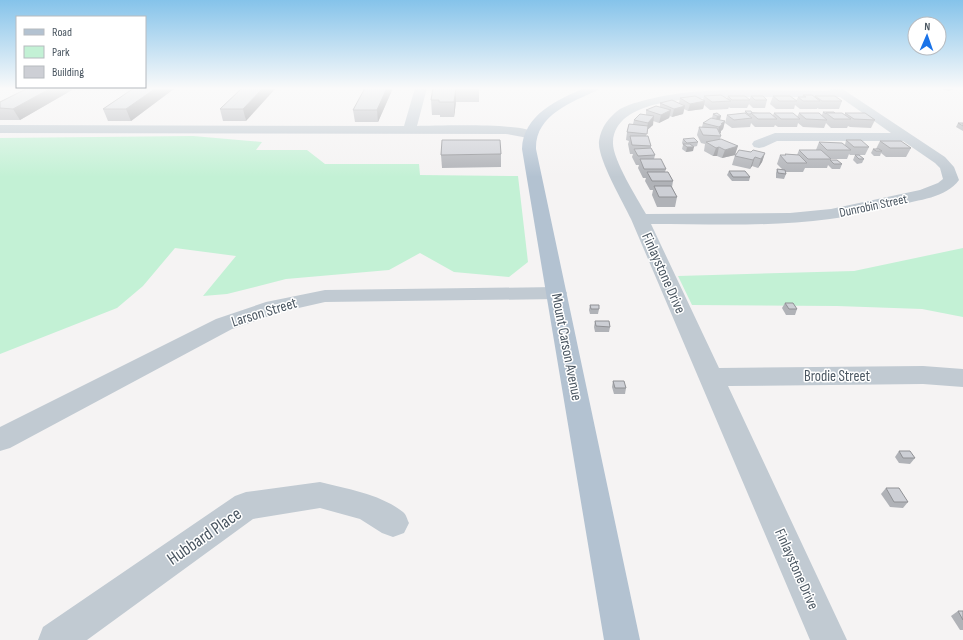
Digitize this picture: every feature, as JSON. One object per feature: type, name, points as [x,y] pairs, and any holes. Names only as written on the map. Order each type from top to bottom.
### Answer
[{"type":"main road","points":[[530,134],[533,128],[544,118]]},
{"type":"main road","name":"Mount Carson Avenue","points":[[530,134],[530,161],[557,293],[622,640]]},
{"type":"street","points":[[409,130],[412,118]]},
{"type":"street","name":"Finlaystone Drive","points":[[618,118],[610,125],[606,142],[611,161],[640,219],[829,640]]},
{"type":"street","name":"Dunrobin Street","points":[[640,219],[812,216],[878,205],[925,194],[944,186],[951,180],[947,167],[940,160],[879,118]]},
{"type":"street","points":[[0,129],[506,130],[520,131],[530,134]]},
{"type":"street","points":[[759,144],[775,137],[908,137]]},
{"type":"street","name":"Larson Street","points":[[0,440],[224,324],[253,312],[291,301],[325,296],[557,293]]},
{"type":"street","name":"Brodie Street","points":[[711,377],[923,375],[963,378]]},
{"type":"street","name":"Hubbard Place","points":[[56,640],[246,506],[320,494],[368,508],[393,524]]},
{"type":"green space","points":[[193,136],[262,142],[256,150],[307,150],[325,164],[419,164],[420,175],[518,176],[528,262],[509,277],[454,272],[420,253],[389,270],[286,279],[227,294],[203,296],[236,256],[175,248],[143,286],[117,308],[0,354],[0,138]]},
{"type":"green space","points":[[963,248],[963,317],[922,309],[837,306],[692,305],[678,276],[854,271]]},
{"type":"building","points":[[636,118],[652,118],[648,123],[634,120]]},
{"type":"building","points":[[711,118],[725,121],[719,127],[703,123]]},
{"type":"building","points":[[731,118],[752,118],[734,120]]},
{"type":"building","points":[[757,118],[777,119],[758,119]]},
{"type":"building","points":[[780,118],[800,119],[781,119]]},
{"type":"building","points":[[805,118],[825,118],[827,120]]},
{"type":"building","points":[[832,118],[851,119],[834,119]]},
{"type":"building","points":[[852,118],[872,118],[875,120]]},
{"type":"building","points":[[629,124],[648,126],[647,134],[627,132]]},
{"type":"building","points":[[699,127],[717,128],[721,136],[703,135]]},
{"type":"building","points":[[630,136],[648,136],[651,146],[632,145]]},
{"type":"building","points":[[694,138],[698,142],[687,143],[683,139]]},
{"type":"building","points":[[721,139],[738,146],[725,150],[719,147],[716,148],[706,142]]},
{"type":"building","points":[[442,140],[500,140],[501,154],[441,155]]},
{"type":"building","points":[[846,140],[861,140],[869,147],[854,147]]},
{"type":"building","points":[[880,141],[901,141],[911,148],[890,148]]},
{"type":"building","points":[[819,142],[842,143],[851,150],[827,150]]},
{"type":"building","points":[[683,144],[690,144],[694,147],[687,147]]},
{"type":"building","points":[[651,148],[655,155],[638,156],[634,149]]},
{"type":"building","points":[[873,149],[879,149],[882,151],[876,151]]},
{"type":"building","points":[[739,150],[751,152],[753,150],[765,153],[761,159],[755,157],[753,160],[735,156]]},
{"type":"building","points":[[799,150],[821,150],[831,159],[808,159]]},
{"type":"building","points":[[785,154],[799,155],[807,163],[787,163],[780,155],[786,155]]},
{"type":"building","points":[[855,155],[859,155],[864,159],[859,159]]},
{"type":"building","points":[[640,159],[661,159],[666,169],[644,169]]},
{"type":"building","points":[[830,160],[837,160],[842,164],[834,164]]},
{"type":"building","points":[[777,169],[785,170],[786,174],[778,173]]},
{"type":"building","points":[[729,171],[745,171],[750,177],[733,177]]},
{"type":"building","points":[[647,172],[668,172],[673,181],[652,181]]},
{"type":"building","points":[[654,186],[671,186],[677,197],[659,197]]},
{"type":"building","points":[[785,303],[793,303],[797,309],[789,309]]},
{"type":"building","points":[[590,305],[599,305],[599,309],[591,309]]},
{"type":"building","points":[[595,321],[609,321],[610,327],[596,326]]},
{"type":"building","points":[[613,381],[624,381],[626,388],[615,388]]},
{"type":"building","points":[[899,451],[910,451],[915,458],[903,458]]},
{"type":"building","points":[[886,488],[899,488],[908,502],[894,502]]},
{"type":"building","points":[[958,611],[963,611],[963,620]]}]
